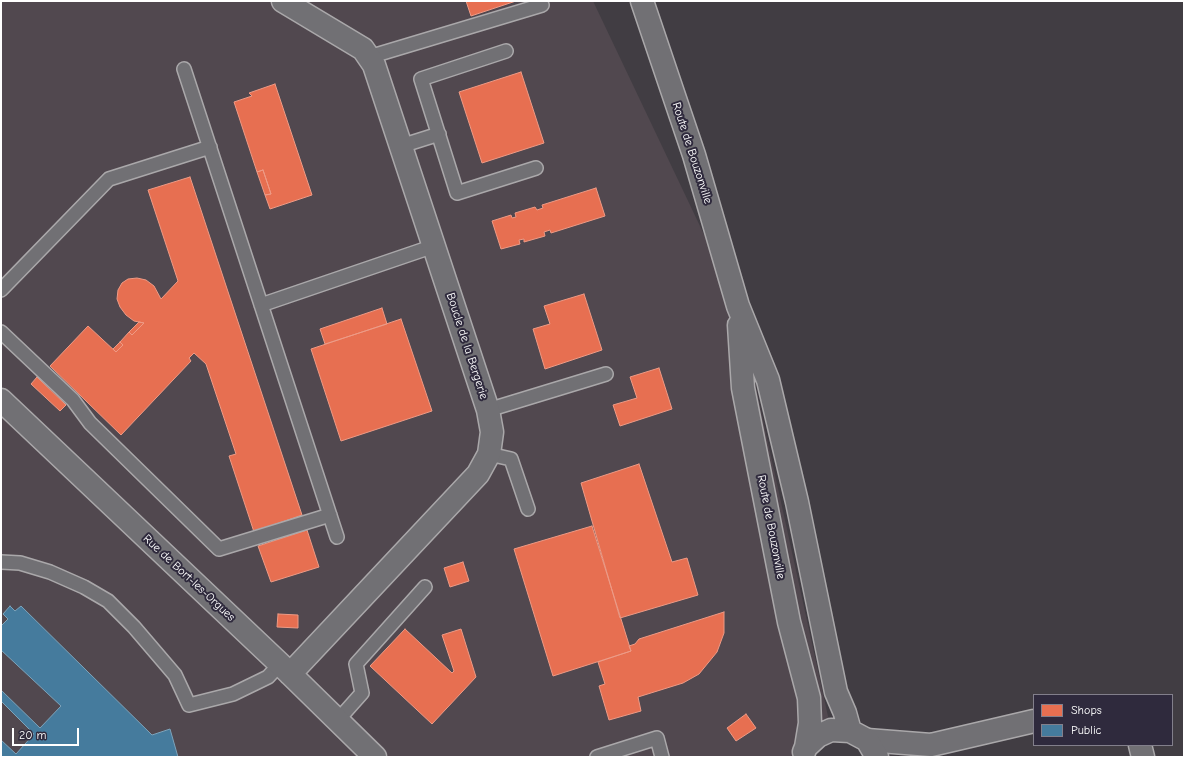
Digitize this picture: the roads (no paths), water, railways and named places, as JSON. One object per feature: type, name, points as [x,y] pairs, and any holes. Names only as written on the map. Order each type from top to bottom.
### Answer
[{"type":"street","name":"Route de Bouzonville","points":[[642,1],[694,155],[738,306],[768,380],[798,502],[836,692],[845,713],[865,743]]},
{"type":"street","name":"Boucle de la Bergerie","points":[[285,2],[363,49],[374,65],[488,410],[492,432],[489,454],[478,474],[285,669]]},
{"type":"street","name":"Route de Bouzonville","points":[[738,306],[744,388],[789,622],[809,698],[810,723],[804,752]]},
{"type":"street","name":"Rue de Bort-les-Orgues","points":[[1,400],[285,669],[375,757]]},
{"type":"street","points":[[804,752],[818,736],[831,730],[865,743],[923,751],[1033,721]]},
{"type":"street","points":[[1140,746],[1143,757]]},
{"type":"lane","points":[[369,58],[542,6]]},
{"type":"lane","points":[[506,51],[421,79],[457,193],[536,168]]},
{"type":"lane","points":[[184,70],[337,537]]},
{"type":"lane","points":[[401,146],[439,134]]},
{"type":"lane","points":[[1,290],[109,179],[210,147]]},
{"type":"lane","points":[[261,305],[434,246]]},
{"type":"lane","points":[[1,332],[73,400],[90,423],[219,549],[330,515]]},
{"type":"lane","points":[[488,410],[606,374]]},
{"type":"lane","points":[[489,454],[511,458],[528,509]]},
{"type":"lane","points":[[1,562],[20,563],[50,572],[84,587],[108,601],[134,627],[175,675],[189,705],[233,694],[285,669]]},
{"type":"lane","points":[[338,720],[362,693],[356,664],[424,587]]},
{"type":"lane","points":[[597,757],[657,738],[662,757]]}]
